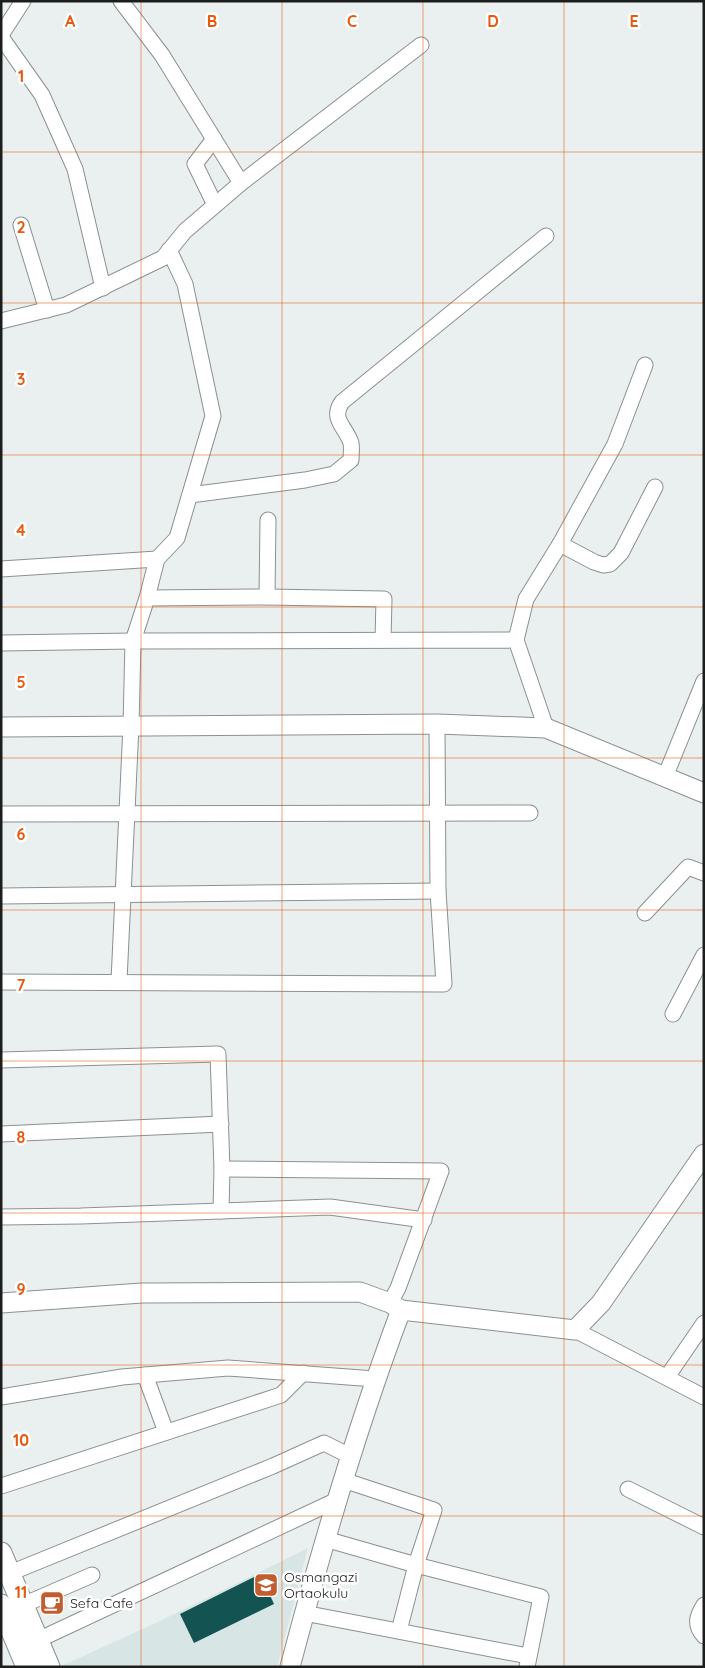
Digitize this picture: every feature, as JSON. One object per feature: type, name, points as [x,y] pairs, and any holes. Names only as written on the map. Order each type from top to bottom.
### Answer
[{"type":"main road","points":[[1,1554],[49,1667]]},
{"type":"main road","points":[[1,1605],[27,1667]]},
{"type":"street","points":[[23,1],[1,36],[42,95],[75,169],[103,288]]},
{"type":"street","points":[[121,1],[162,55],[241,184]]},
{"type":"street","points":[[1,321],[66,305],[163,258],[185,231],[215,205],[421,45]]},
{"type":"street","points":[[214,139],[195,164],[215,205]]},
{"type":"street","points":[[21,225],[47,310]]},
{"type":"street","points":[[190,495],[305,480],[334,474],[351,460],[352,444],[337,416],[337,410],[342,402],[546,236]]},
{"type":"street","points":[[119,981],[131,726],[133,640],[157,559],[177,538],[213,416],[185,284],[169,250]]},
{"type":"street","points":[[546,728],[516,640],[526,599],[560,544],[615,444],[645,365]]},
{"type":"street","points":[[560,544],[594,562],[603,565],[610,564],[621,554],[655,488]]},
{"type":"street","points":[[267,597],[268,520]]},
{"type":"street","points":[[1,570],[157,559]]},
{"type":"street","points":[[147,598],[267,597],[384,599],[383,640]]},
{"type":"street","points":[[1,643],[133,640],[516,640]]},
{"type":"street","points":[[665,777],[704,681]]},
{"type":"street","points":[[1,982],[119,981],[444,984],[438,891],[437,724]]},
{"type":"street","points":[[1,727],[437,724],[546,728],[704,793]]},
{"type":"street","points":[[1,814],[530,814]]},
{"type":"street","points":[[645,913],[688,867],[704,873]]},
{"type":"street","points":[[1,896],[438,891]]},
{"type":"street","points":[[673,1014],[704,955]]},
{"type":"street","points":[[1,1060],[218,1054],[222,1169],[221,1211]]},
{"type":"street","points":[[1,1134],[221,1124]]},
{"type":"street","points":[[575,1330],[601,1303],[704,1154]]},
{"type":"street","points":[[222,1169],[441,1172],[398,1288],[395,1307],[375,1379],[336,1500],[290,1667]]},
{"type":"street","points":[[1,1217],[330,1207],[424,1220]]},
{"type":"street","points":[[1,1303],[142,1292],[360,1292],[395,1307],[575,1330],[704,1397]]},
{"type":"street","points":[[667,1377],[704,1323]]},
{"type":"street","points":[[1,1397],[122,1377],[228,1368],[375,1379]]},
{"type":"street","points":[[1,1486],[281,1395],[303,1373]]},
{"type":"street","points":[[145,1376],[166,1432]]},
{"type":"street","points":[[10,1574],[274,1466],[324,1443],[350,1456]]},
{"type":"street","points":[[343,1480],[434,1510],[416,1565],[399,1631]]},
{"type":"street","points":[[628,1489],[704,1527]]},
{"type":"street","points":[[38,1640],[336,1500]]},
{"type":"street","points":[[304,1613],[399,1631],[528,1662],[541,1597],[416,1565],[325,1539]]},
{"type":"street","points":[[23,1605],[92,1575]]},
{"type":"street","points":[[704,1605],[699,1613],[697,1623],[700,1632],[704,1636]]},
{"type":"shaded area","name":"Osmangazi Ortaokulu","points":[[308,1548],[277,1667],[59,1667],[158,1622]]},
{"type":"building","points":[[260,1574],[274,1604],[194,1643],[180,1614]]},
{"type":"place","name":"Osmangazi Ortaokulu","points":[[266,1585]]},
{"type":"place","name":"Sefa Cafe","points":[[52,1603]]}]
